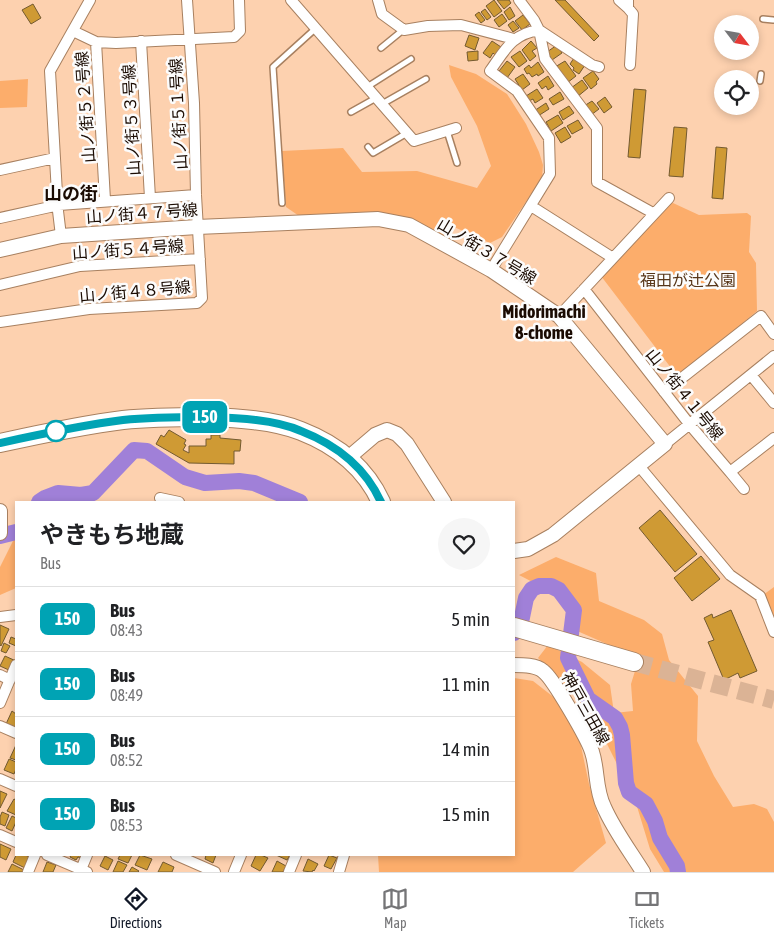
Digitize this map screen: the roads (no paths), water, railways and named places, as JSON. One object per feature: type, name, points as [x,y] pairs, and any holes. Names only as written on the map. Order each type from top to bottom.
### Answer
[{"type":"highway","points":[[0,443],[39,434],[125,420],[224,418],[261,422],[299,430],[323,441],[348,458],[364,472],[380,501]]},
{"type":"highway","points":[[520,629],[634,662]]},
{"type":"street","points":[[61,236],[50,71],[90,0]]},
{"type":"street","name":"山ノ街５１号線","points":[[186,0],[194,103],[198,227]]},
{"type":"street","points":[[73,31],[96,42],[116,44],[189,38],[234,37],[240,31],[239,0]]},
{"type":"street","points":[[291,0],[414,141],[452,129]]},
{"type":"street","points":[[378,0],[382,14],[404,30],[428,26],[461,25],[514,39]]},
{"type":"street","points":[[519,0],[539,30],[545,59],[597,128],[597,182],[653,213]]},
{"type":"street","points":[[618,0],[628,4],[633,14],[630,65]]},
{"type":"street","points":[[491,270],[550,174],[549,138],[517,92],[490,71],[514,39],[526,32],[539,30],[592,65],[599,67]]},
{"type":"street","name":"山ノ街５３号線","points":[[142,41],[150,198]]},
{"type":"street","name":"山ノ街５２号線","points":[[96,42],[105,200]]},
{"type":"street","points":[[0,170],[55,158]]},
{"type":"street","points":[[0,218],[58,205],[105,200],[196,195]]},
{"type":"street","points":[[559,316],[669,198]]},
{"type":"street","points":[[531,206],[612,258]]},
{"type":"street","name":"山ノ街３７号線","points":[[287,223],[378,219],[392,221],[409,225],[491,270],[559,316],[666,444]]},
{"type":"street","name":"山ノ街４７号線","points":[[0,250],[61,236],[287,223]]},
{"type":"street","name":"山ノ街４８号線","points":[[0,322],[89,309],[197,303],[202,298],[198,227]]},
{"type":"street","name":"山ノ街５４号線","points":[[0,285],[80,266],[200,259]]},
{"type":"street","name":"山ノ街４１号線","points":[[584,289],[690,425],[744,489]]},
{"type":"street","points":[[664,392],[761,316],[774,334]]},
{"type":"street","points":[[515,551],[528,549],[553,535],[774,356]]},
{"type":"street","points":[[751,375],[774,403]]},
{"type":"street","points":[[348,458],[375,435],[386,430],[397,434],[406,444],[443,501]]},
{"type":"street","points":[[730,472],[774,438]]},
{"type":"street","points":[[639,466],[730,575],[760,596],[774,632]]},
{"type":"street","points":[[160,498],[174,501]]},
{"type":"street","points":[[0,511],[0,533]]},
{"type":"street","points":[[0,617],[15,616]]},
{"type":"street","name":"神戸三田線","points":[[515,665],[530,666],[543,670],[555,683],[592,749],[596,767],[597,791],[604,808],[643,872]]},
{"type":"street","points":[[0,703],[15,668]]},
{"type":"street","points":[[0,675],[10,680]]},
{"type":"street","points":[[0,726],[15,733]]},
{"type":"street","points":[[0,779],[15,786]]},
{"type":"street","points":[[0,835],[15,842]]},
{"type":"street","points":[[28,872],[35,856]]},
{"type":"street","points":[[49,856],[82,871],[87,856]]},
{"type":"street","points":[[178,856],[215,872]]},
{"type":"street","points":[[234,872],[241,856]]},
{"type":"street","points":[[289,872],[296,856]]},
{"type":"street","points":[[339,872],[344,856]]},
{"type":"lane","points":[[763,19],[773,20]]},
{"type":"lane","points":[[282,204],[273,67],[316,29]]},
{"type":"lane","points":[[381,48],[404,30]]},
{"type":"lane","points":[[366,87],[411,59]]},
{"type":"lane","points":[[760,81],[761,74]]},
{"type":"lane","points":[[351,112],[426,79]]},
{"type":"lane","points":[[452,129],[457,163]]},
{"type":"lane","points":[[368,147],[373,153],[406,133]]},
{"type":"waterway","points":[[40,501],[58,493],[81,495],[93,493],[134,450],[147,451],[185,477],[205,483],[239,481],[254,483],[298,501]]},
{"type":"waterway","points":[[0,536],[15,532]]},
{"type":"waterway","points":[[515,631],[521,622],[526,598],[532,589],[539,586],[551,586],[559,590],[574,610],[568,658],[588,699],[615,718],[620,727],[626,783],[629,792],[646,804],[655,821],[660,838],[677,866],[678,872]]},
{"type":"tunnel","points":[[634,662],[774,700]]},
{"type":"district","name":"山の街","points":[[71,193]]},
{"type":"district","name":"Midorimachi 8-chome","points":[[544,321]]},
{"type":"park label","name":"福田が辻公園","points":[[688,280]]}]
